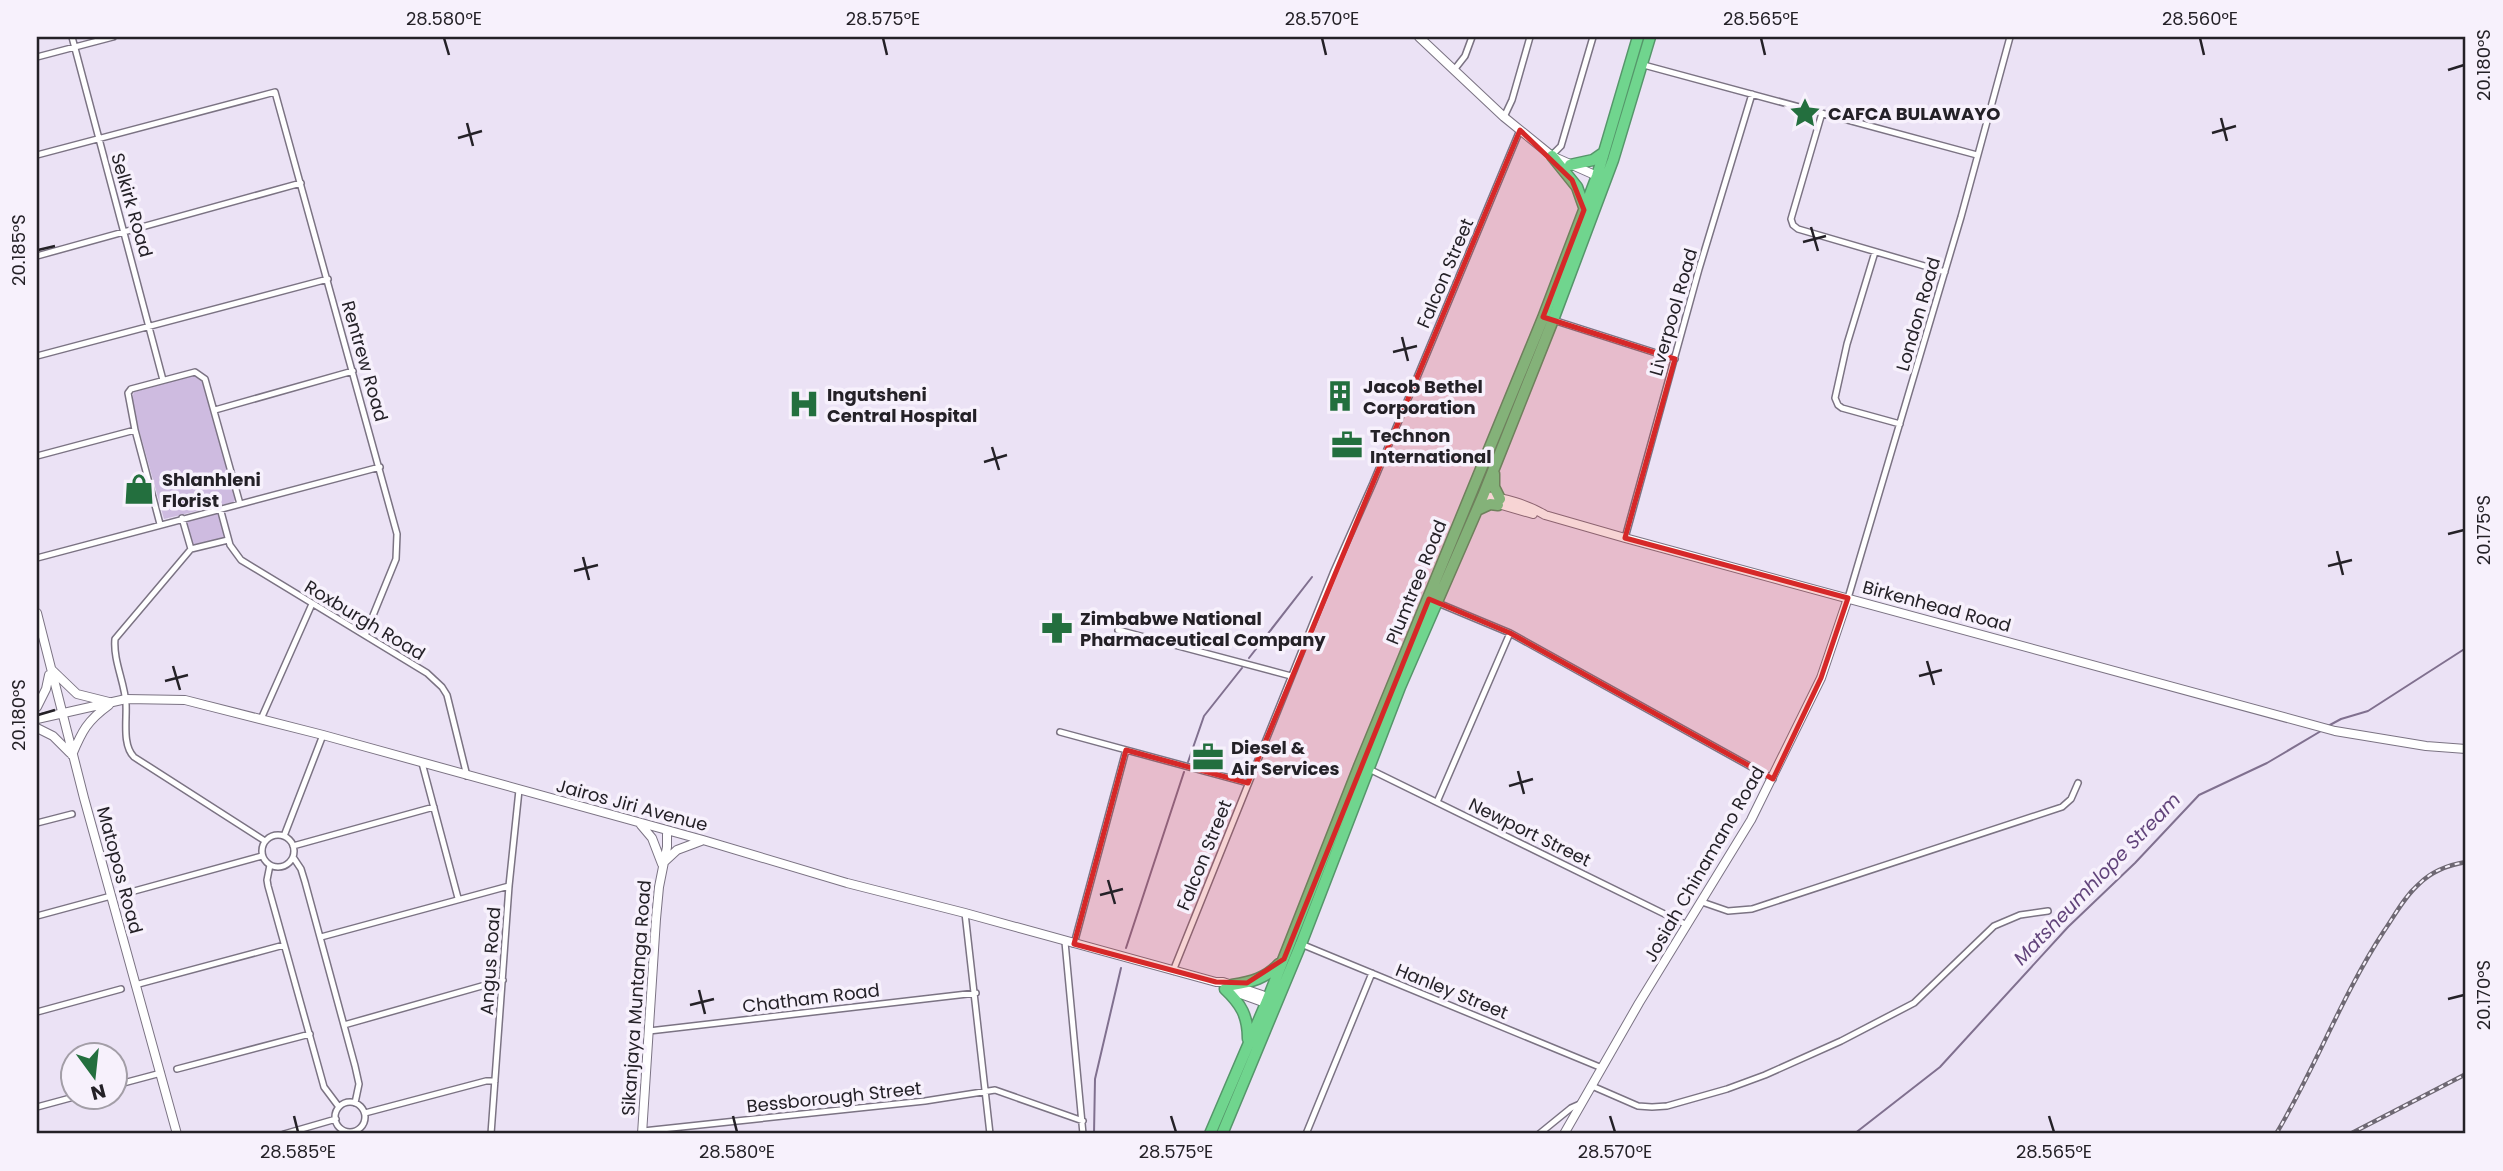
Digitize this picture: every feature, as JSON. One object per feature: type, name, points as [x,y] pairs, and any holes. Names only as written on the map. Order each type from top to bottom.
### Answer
[{"type":"highway","name":"Plumtree Road","points":[[1433,601],[1477,477],[1601,194],[1613,160],[1636,62],[1638,37]]},
{"type":"highway","name":"Plumtree Road","points":[[1223,1134],[1283,989],[1296,942],[1364,766],[1433,601],[1493,471],[1548,319],[1603,153],[1636,62],[1650,37]]},
{"type":"highway","points":[[1570,165],[1593,160],[1603,153]]},
{"type":"highway","points":[[1552,156],[1577,187],[1584,210]]},
{"type":"highway","points":[[1601,194],[1597,176],[1613,160]]},
{"type":"highway","points":[[1477,510],[1499,502],[1493,471]]},
{"type":"highway","points":[[1464,509],[1483,496],[1477,477]]},
{"type":"highway","name":"Plumtree Road","points":[[1210,1134],[1284,959],[1296,942]]},
{"type":"highway","points":[[1225,985],[1258,980],[1272,972],[1284,959]]},
{"type":"highway","points":[[1225,985],[1240,1003],[1246,1016],[1248,1045]]},
{"type":"highway","points":[[1270,1019],[1267,1001],[1283,989]]},
{"type":"street","name":"Selkirk Road","points":[[72,37],[163,380]]},
{"type":"street","points":[[37,57],[113,37]]},
{"type":"street","points":[[1419,37],[1504,117],[1552,156],[1597,176]]},
{"type":"street","points":[[1454,70],[1465,56],[1472,37]]},
{"type":"street","points":[[1504,117],[1512,100],[1530,37]]},
{"type":"street","points":[[1552,156],[1561,146],[1593,37]]},
{"type":"street","name":"London Road","points":[[1848,598],[1945,272],[2010,37]]},
{"type":"street","points":[[1636,62],[1977,155]]},
{"type":"street","name":"Rentrew Road","points":[[99,139],[275,92],[397,534],[398,551],[365,635]]},
{"type":"street","name":"Liverpool Road","points":[[1625,538],[1752,94]]},
{"type":"street","points":[[1822,113],[1792,222],[1798,229],[1945,272]]},
{"type":"street","name":"Falcon Street","points":[[1173,971],[1292,676],[1520,131]]},
{"type":"street","points":[[37,155],[99,139]]},
{"type":"street","points":[[37,256],[301,183]]},
{"type":"street","points":[[1874,251],[1847,344],[1835,398],[1842,408],[1900,424]]},
{"type":"street","points":[[37,356],[328,279]]},
{"type":"street","points":[[1548,319],[1675,359]]},
{"type":"street","points":[[215,410],[353,371]]},
{"type":"street","points":[[160,524],[128,400],[131,389],[163,380],[197,373],[205,379],[240,503]]},
{"type":"street","points":[[37,456],[135,430]]},
{"type":"street","points":[[37,558],[380,467]]},
{"type":"street","name":"Birkenhead Road","points":[[1483,496],[1536,515],[1545,515],[2335,731],[2415,745],[2466,750]]},
{"type":"street","name":"Roxburgh Road","points":[[220,508],[228,540],[241,560],[427,673],[442,687],[447,695],[467,776]]},
{"type":"street","points":[[182,518],[191,549]]},
{"type":"street","points":[[228,540],[191,549],[115,639],[126,699],[128,750],[130,754],[265,841]]},
{"type":"street","name":"Josiah Chinamano Road","points":[[1564,1134],[1773,779],[1821,678],[1848,598]]},
{"type":"street","points":[[1433,601],[1510,633],[1773,779]]},
{"type":"street","points":[[261,719],[312,604]]},
{"type":"street","name":"Matopos Road","points":[[37,612],[72,755],[177,1134]]},
{"type":"street","points":[[1118,630],[1292,676]]},
{"type":"street","points":[[1437,802],[1510,633]]},
{"type":"street","points":[[50,668],[77,694],[113,702]]},
{"type":"street","points":[[37,707],[46,689],[50,668]]},
{"type":"street","name":"Jairos Jiri Avenue","points":[[37,719],[126,699],[185,700],[323,734],[847,883],[1262,995],[1267,1001]]},
{"type":"street","points":[[37,728],[52,736],[72,755],[84,727],[113,702]]},
{"type":"street","points":[[1060,732],[1248,783]]},
{"type":"street","points":[[284,836],[323,734]]},
{"type":"street","points":[[1074,944],[1126,750]]},
{"type":"street","points":[[422,763],[458,898]]},
{"type":"street","name":"Newport Street","points":[[1364,766],[1688,925]]},
{"type":"street","points":[[1702,902],[1728,911],[1752,909],[2062,807],[2070,799],[2078,783]]},
{"type":"street","name":"Angus Road","points":[[491,1134],[509,886],[519,790]]},
{"type":"street","points":[[293,846],[434,807]]},
{"type":"street","points":[[37,823],[72,814]]},
{"type":"street","points":[[638,823],[652,838],[662,864],[677,850],[703,841]]},
{"type":"street","name":"Sikanjaya Muntanga Road","points":[[643,1133],[656,919],[667,831]]},
{"type":"street","points":[[293,857],[284,866],[270,865],[262,856],[262,848],[265,841],[273,835],[284,836],[293,846],[293,857],[301,869],[321,937],[359,1084],[355,1103]]},
{"type":"street","points":[[127,893],[262,856]]},
{"type":"street","points":[[270,865],[267,880],[324,1087],[339,1107]]},
{"type":"street","points":[[321,937],[509,886]]},
{"type":"street","points":[[37,916],[111,896]]},
{"type":"street","points":[[1592,1086],[1638,1106],[1652,1107],[1667,1106],[1703,1096],[1765,1075],[1841,1041],[1914,1003],[1994,926],[2020,915],[2048,911]]},
{"type":"street","points":[[965,913],[990,1134]]},
{"type":"street","points":[[1065,942],[1083,1134]]},
{"type":"street","name":"Hanley Street","points":[[1296,942],[1602,1068]]},
{"type":"street","points":[[135,985],[284,945]]},
{"type":"street","points":[[1306,1134],[1372,973]]},
{"type":"street","points":[[344,1025],[503,980]]},
{"type":"street","points":[[37,1012],[121,989]]},
{"type":"street","name":"Chatham Road","points":[[649,1031],[976,993]]},
{"type":"street","points":[[177,1069],[310,1034]]},
{"type":"street","points":[[130,1081],[161,1073]]},
{"type":"street","points":[[365,1114],[495,1080]]},
{"type":"street","points":[[986,1090],[1004,1092],[1083,1121]]},
{"type":"street","name":"Bessborough Street","points":[[643,1133],[925,1101],[986,1090]]},
{"type":"street","points":[[37,1107],[60,1101]]},
{"type":"street","points":[[346,1103],[355,1103],[362,1107],[365,1114],[362,1126],[346,1133],[339,1127],[336,1119],[339,1107],[346,1103]]},
{"type":"street","points":[[1539,1134],[1580,1104]]},
{"type":"street","points":[[284,1134],[336,1119]]},
{"type":"highlighted area","points":[[1520,130],[1572,180],[1584,210],[1543,317],[1675,359],[1625,538],[1848,598],[1821,678],[1773,779],[1510,633],[1429,599],[1284,959],[1247,983],[1216,982],[1074,944],[1126,750],[1248,783]]},
{"type":"shaded area","points":[[195,375],[203,381],[235,499],[234,502],[164,519],[131,401],[134,392]]},
{"type":"shaded area","points":[[218,511],[225,539],[192,547],[185,520]]},
{"type":"waterway","points":[[1249,658],[1312,577]]},
{"type":"waterway","name":"Matsheumhlope Stream","points":[[2328,726],[2368,711],[2466,648]]},
{"type":"waterway","points":[[1188,762],[1204,716],[1242,668]]},
{"type":"waterway","name":"Matsheumhlope Stream","points":[[1854,1134],[1940,1067],[2068,927],[2135,863],[2199,795],[2267,763],[2321,731]]},
{"type":"waterway","points":[[1126,948],[1184,772]]},
{"type":"waterway","points":[[1094,1134],[1095,1079],[1121,968]]},
{"type":"railway","points":[[2276,1134],[2369,955],[2400,906],[2429,875],[2466,862]]},
{"type":"railway","points":[[2350,1134],[2466,1074]]},
{"type":"place","name":"CAFCA BULAWAYO","points":[[1805,113]]},
{"type":"place","name":"Jacob Bethel Corporation","points":[[1340,396]]},
{"type":"place","name":"Ingutsheni Central Hospital","points":[[804,404]]},
{"type":"place","name":"Technon International","points":[[1347,445]]},
{"type":"place","name":"Shlanhleni Florist","points":[[139,489]]},
{"type":"place","name":"Zimbabwe National Pharmaceutical Company","points":[[1057,628]]},
{"type":"place","name":"Diesel & Air Services","points":[[1208,757]]}]
